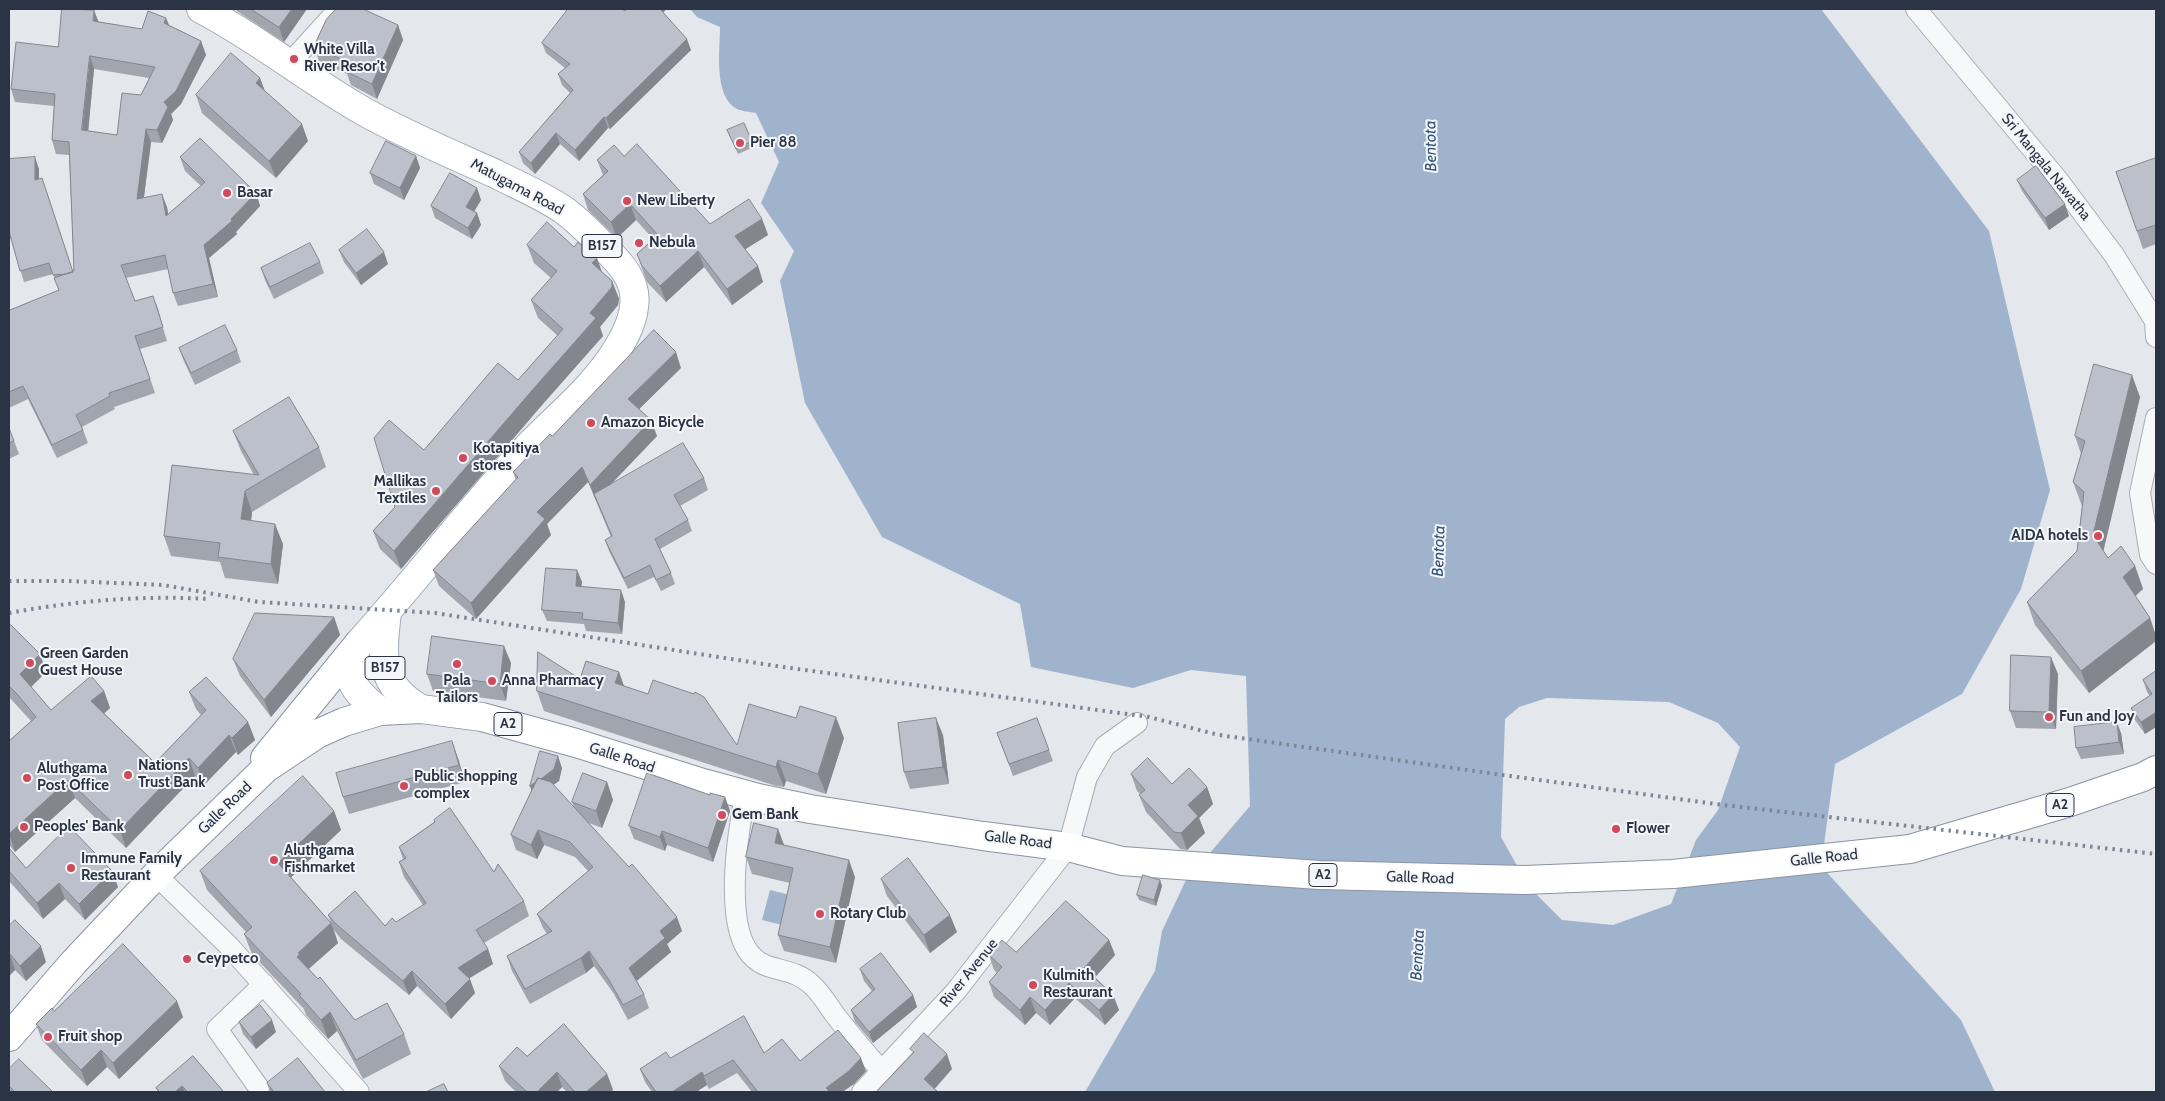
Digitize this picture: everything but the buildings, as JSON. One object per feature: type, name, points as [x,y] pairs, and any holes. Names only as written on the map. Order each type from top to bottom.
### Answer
[{"type":"main road","name":"Matugama Road","points":[[200,9],[245,34],[312,81],[365,112],[410,135],[532,191],[564,210],[614,257],[626,272],[634,287],[634,307],[630,326],[610,361],[594,381],[555,418],[492,487],[359,643],[350,661],[352,682],[359,695],[380,711]]},
{"type":"main road","name":"B157","points":[[387,612],[383,643],[386,671],[392,684],[401,696],[421,709]]},
{"type":"main road","points":[[230,802],[359,643]]},
{"type":"main road","name":"Galle Road","points":[[9,1037],[74,962],[156,875],[266,768],[317,734],[344,722],[380,711],[421,709],[482,717],[529,729],[745,795],[839,814],[1068,847],[1122,861],[1320,875],[1525,880],[1673,874],[1910,849],[2070,802],[2143,777],[2156,770]]},
{"type":"street","points":[[289,64],[340,9]]},
{"type":"street","name":"Sri Mangala Nawatha","points":[[1916,9],[2058,180],[2108,247],[2155,320],[2156,336]]},
{"type":"street","points":[[2156,418],[2140,493],[2150,555],[2156,564]]},
{"type":"street","points":[[1068,847],[1087,777],[1105,746],[1137,723]]},
{"type":"street","points":[[745,795],[735,859],[739,927],[744,945],[753,958],[763,965],[798,974],[813,986],[861,1048],[882,1071]]},
{"type":"street","name":"River Avenue","points":[[862,1092],[956,991],[1068,847]]},
{"type":"street","points":[[156,875],[229,946],[359,1092]]},
{"type":"street","points":[[259,1088],[217,1029],[264,984]]},
{"type":"water","name":"Bentota","points":[[690,9],[1821,9],[1989,231],[2050,490],[2021,589],[1962,694],[1835,764],[1821,866],[1961,1020],[1995,1092],[1085,1092],[1155,971],[1162,931],[1185,882],[1250,806],[1246,676],[1191,670],[1133,688],[1031,667],[1020,604],[882,537],[805,403],[780,281],[794,251],[761,203],[779,162],[756,113],[737,109],[729,103],[724,94],[719,72],[720,27],[697,17]],"holes":[[[1547,698],[1669,702],[1718,723],[1740,747],[1718,810],[1696,840],[1671,904],[1613,925],[1562,920],[1529,887],[1501,837],[1505,719],[1519,707]]]},
{"type":"water","points":[[770,890],[790,895],[782,925],[762,920]]},
{"type":"railway","points":[[9,581],[69,581],[163,585],[259,602],[435,613],[783,667],[1149,717],[1219,735],[1510,776],[1723,805],[2156,854]]},
{"type":"railway","points":[[9,613],[58,605],[109,600],[209,599]]},
{"type":"place","name":"White Villa River Resor't","points":[[294,59]]},
{"type":"place","name":"Pier 88","points":[[740,143]]},
{"type":"place","name":"Basar","points":[[227,193]]},
{"type":"place","name":"New Liberty","points":[[627,201]]},
{"type":"place","name":"Nebula","points":[[639,243]]},
{"type":"place","name":"Amazon Bicycle","points":[[591,423]]},
{"type":"place","name":"Kotapitiya stores","points":[[463,458]]},
{"type":"place","name":"Mallikas Textiles","points":[[436,491]]},
{"type":"place","name":"AIDA hotels","points":[[2098,536]]},
{"type":"place","name":"Green Garden Guest House","points":[[30,663]]},
{"type":"place","name":"Pala Tailors","points":[[457,664]]},
{"type":"place","name":"Anna Pharmacy","points":[[492,681]]},
{"type":"place","name":"Fun and Joy","points":[[2049,717]]},
{"type":"place","name":"Nations Trust Bank","points":[[128,775]]},
{"type":"place","name":"Aluthgama Post Office","points":[[27,778]]},
{"type":"place","name":"Public shopping complex","points":[[404,786]]},
{"type":"place","name":"Gem Bank","points":[[722,815]]},
{"type":"place","name":"Peoples' Bank","points":[[24,827]]},
{"type":"place","name":"Flower","points":[[1616,829]]},
{"type":"place","name":"Aluthgama Fishmarket","points":[[274,860]]},
{"type":"place","name":"Immune Family Restaurant","points":[[71,868]]},
{"type":"place","name":"Rotary Club","points":[[820,914]]},
{"type":"place","name":"Ceypetco","points":[[187,959]]},
{"type":"place","name":"Kulmith Restaurant","points":[[1033,985]]},
{"type":"place","name":"Fruit shop","points":[[48,1037]]}]
